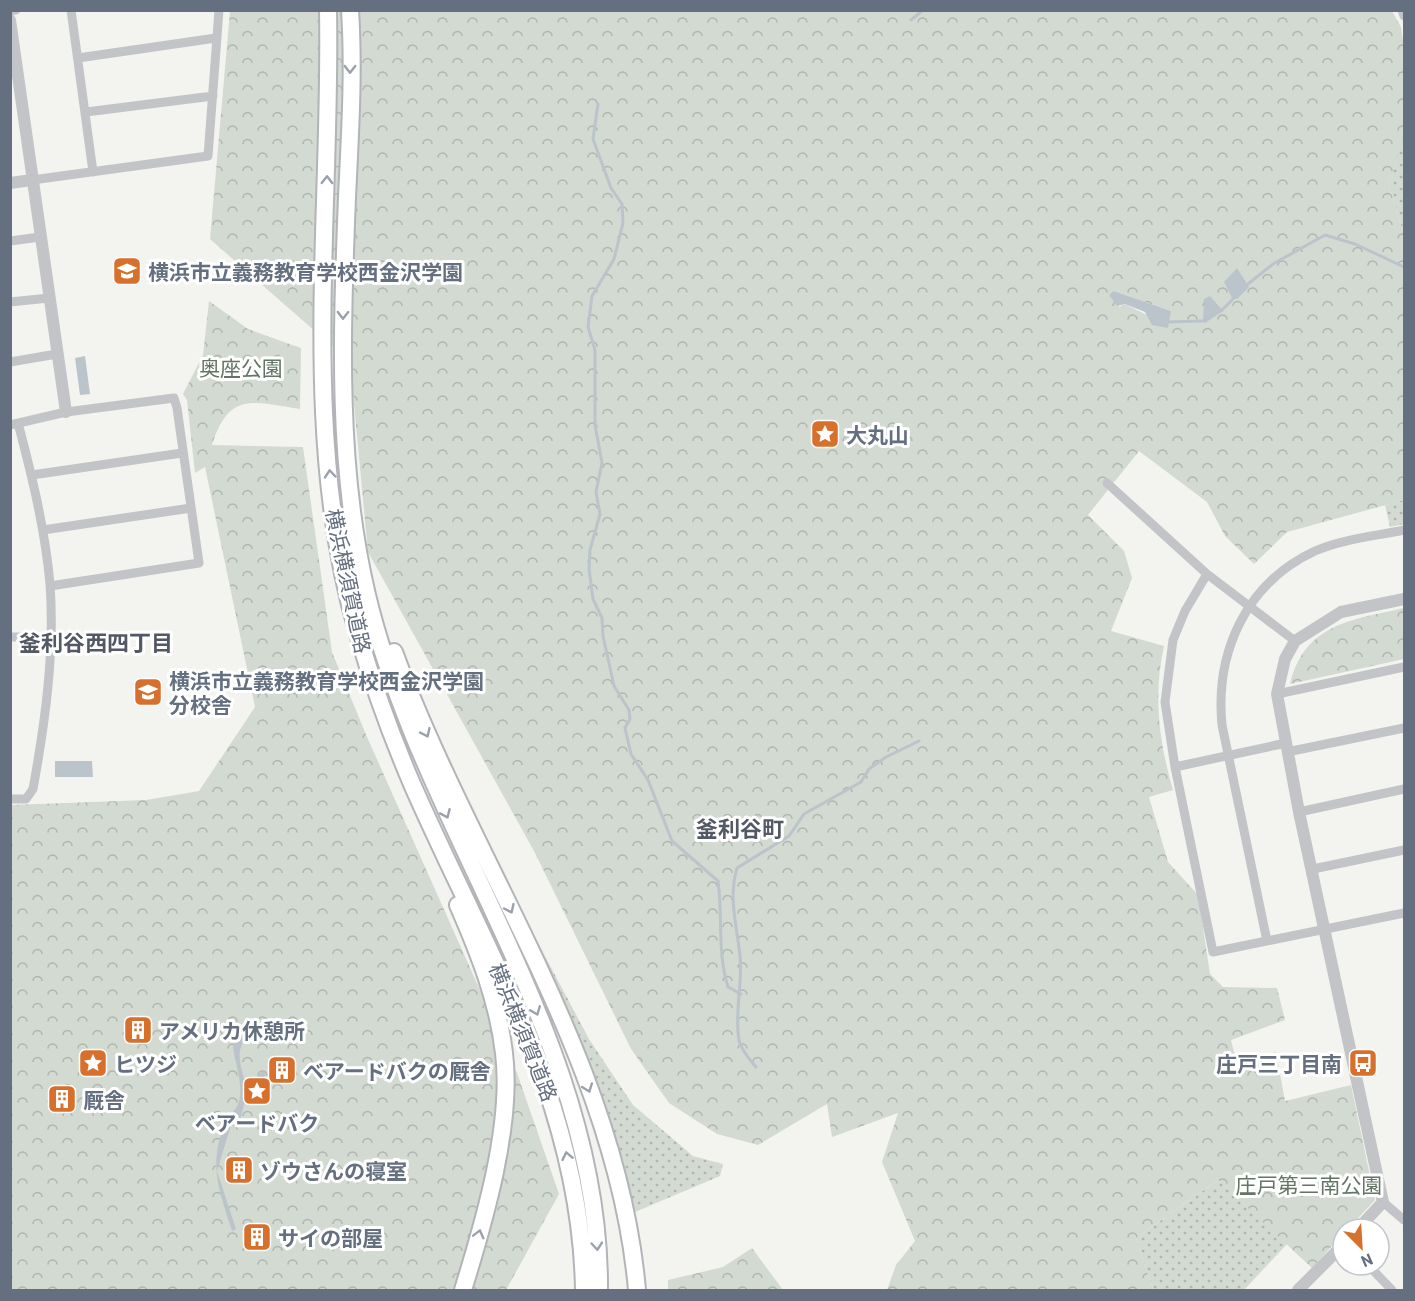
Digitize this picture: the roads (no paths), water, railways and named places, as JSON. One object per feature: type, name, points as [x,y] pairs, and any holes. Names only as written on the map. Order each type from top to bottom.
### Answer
[{"type":"highway","name":"横浜横須賀道路","points":[[328,10],[324,396],[333,514],[357,631],[382,710],[411,782],[487,941],[533,1048],[586,1210]]},
{"type":"highway","name":"横浜横須賀道路","points":[[350,10],[350,122],[342,364],[356,540],[378,637],[416,744],[525,982],[566,1089],[586,1164],[586,1210],[592,1288]]},
{"type":"highway","points":[[356,540],[414,708],[511,911],[583,1074],[608,1145],[623,1203],[636,1284]]},
{"type":"highway","points":[[357,631],[382,731],[484,969],[505,1055],[503,1121],[486,1203],[463,1290]]},
{"type":"street","points":[[10,11],[16,10]]},
{"type":"street","points":[[71,10],[93,172]]},
{"type":"street","points":[[10,183],[208,156],[219,10]]},
{"type":"street","points":[[1402,10],[1404,16]]},
{"type":"street","points":[[10,20],[66,412]]},
{"type":"street","points":[[78,58],[216,38]]},
{"type":"street","points":[[86,112],[213,96]]},
{"type":"street","points":[[10,241],[40,237]]},
{"type":"street","points":[[10,302],[49,298]]},
{"type":"street","points":[[10,362],[57,354]]},
{"type":"street","points":[[10,799],[26,799],[33,789],[47,710],[50,586],[43,530],[32,475],[14,424],[66,412],[174,398],[199,563],[50,586]]},
{"type":"street","points":[[32,475],[182,453]]},
{"type":"street","points":[[1107,483],[1207,574],[1295,641]]},
{"type":"street","points":[[43,530],[191,508]]},
{"type":"street","points":[[1267,941],[1222,725],[1219,695],[1223,667],[1238,626],[1250,607],[1275,578],[1317,551],[1404,530]]},
{"type":"street","points":[[1207,574],[1185,611],[1173,640],[1166,702],[1175,767],[1213,952],[1404,913]]},
{"type":"street","points":[[1404,599],[1341,612],[1295,641],[1286,659],[1277,694],[1299,812],[1383,1202],[1404,1220]]},
{"type":"street","points":[[10,637],[49,638]]},
{"type":"street","points":[[1277,694],[1404,667]]},
{"type":"street","points":[[1175,767],[1404,728]]},
{"type":"street","points":[[1299,812],[1404,789]]},
{"type":"street","points":[[1312,869],[1404,850]]},
{"type":"street","points":[[1369,1217],[1383,1202]]},
{"type":"street","points":[[1303,1289],[1331,1258]]},
{"type":"street","points":[[1380,1277],[1392,1290]]},
{"type":"waterway","points":[[911,20],[923,10]]},
{"type":"waterway","points":[[598,104],[593,139],[611,188],[622,204],[623,223],[614,259],[592,296],[588,327],[595,350],[595,425],[602,463],[596,492],[600,514],[590,550],[589,569],[593,599],[602,618],[603,636],[614,686],[629,710],[630,719],[625,728],[631,754],[648,780],[672,841],[718,881],[722,961],[728,987],[741,994]]},
{"type":"waterway","points":[[1248,284],[1273,264],[1325,235],[1355,244],[1404,267]]},
{"type":"waterway","points":[[1221,311],[1235,297]]},
{"type":"waterway","points":[[1166,322],[1203,321]]},
{"type":"waterway","points":[[756,1067],[742,1047],[738,1030],[741,966],[733,901],[737,868],[789,836],[804,814],[861,782],[869,769],[886,757],[919,741]]},
{"type":"place","name":"横浜市立義務教育学校西金沢学園","points":[[127,271]]},
{"type":"place","name":"大丸山","points":[[825,434]]},
{"type":"place","name":"横浜市立義務教育学校西金沢学園 分校舎","points":[[148,692]]},
{"type":"place","name":"アメリカ休憩所","points":[[138,1030]]},
{"type":"place","name":"ヒツジ","points":[[93,1063]]},
{"type":"place","name":"庄戸三丁目南","points":[[1363,1063]]},
{"type":"place","name":"ベアードバクの厩舎","points":[[282,1070]]},
{"type":"place","name":"ベアードバク","points":[[257,1091]]},
{"type":"place","name":"厩舎","points":[[62,1099]]},
{"type":"place","name":"ゾウさんの寝室","points":[[239,1170]]},
{"type":"place","name":"サイの部屋","points":[[257,1237]]},
{"type":"district","name":"釜利谷西四丁目","points":[[96,642]]},
{"type":"district","name":"釜利谷町","points":[[740,828]]},
{"type":"park label","name":"奥座公園","points":[[241,367]]},
{"type":"park label","name":"庄戸第三南公園","points":[[1309,1184]]}]
